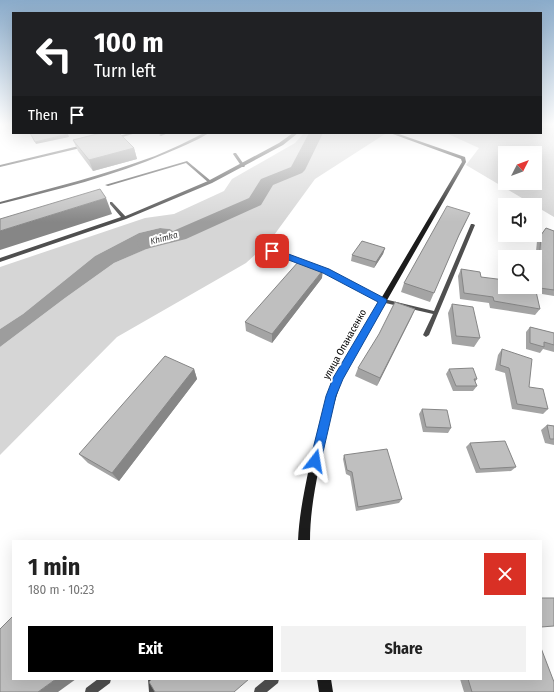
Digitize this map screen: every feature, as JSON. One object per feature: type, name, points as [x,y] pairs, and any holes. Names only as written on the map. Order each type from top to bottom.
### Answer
[{"type":"street","points":[[0,166],[35,157]]},
{"type":"street","points":[[124,218],[210,182],[258,157]]},
{"type":"street","name":"улица Опанасенко","points":[[304,540],[304,524],[315,461],[331,396],[338,378],[464,162],[461,157]]},
{"type":"street","points":[[324,680],[326,692]]},
{"type":"lane","points":[[0,203],[122,169],[156,157]]},
{"type":"lane","points":[[237,157],[243,166]]},
{"type":"lane","points":[[107,185],[187,162],[210,182]]},
{"type":"lane","points":[[0,260],[124,218],[111,203]]},
{"type":"lane","points":[[426,335],[473,225]]},
{"type":"lane","points":[[272,251],[326,271],[383,301],[436,313]]},
{"type":"lane","points":[[90,692],[105,680]]},
{"type":"lane","points":[[154,680],[154,692]]},
{"type":"lane","points":[[259,692],[273,680]]},
{"type":"shaded area","points":[[270,157],[349,157],[315,179],[269,242],[246,263],[117,337],[0,455],[0,347],[114,263],[178,235],[170,229],[160,228],[139,233],[95,256],[23,314],[0,329],[0,267],[145,218],[174,214],[224,191],[232,179]]},
{"type":"shaded area","points":[[472,157],[498,157],[498,184],[466,165]]},
{"type":"shaded area","points":[[542,157],[554,157],[554,217],[542,210],[542,198],[522,198],[508,190],[542,190]]},
{"type":"water","points":[[160,228],[170,229],[179,235],[114,263],[0,347],[0,329],[23,314],[95,256],[139,233]]},
{"type":"building","points":[[87,157],[99,157],[89,160]]},
{"type":"building","points":[[100,189],[106,198],[0,231],[0,219]]},
{"type":"building","points":[[447,206],[470,213],[434,293],[404,283]]},
{"type":"building","points":[[546,228],[554,231],[554,290],[542,288],[542,250],[540,250],[542,234]]},
{"type":"building","points":[[362,241],[385,248],[376,262],[352,255]]},
{"type":"building","points":[[299,261],[323,270],[272,334],[245,322]]},
{"type":"building","points":[[461,269],[480,272],[481,277],[498,279],[498,294],[537,294],[540,309],[494,301],[493,297],[464,293]]},
{"type":"building","points":[[395,302],[415,309],[380,378],[358,368],[379,334]]},
{"type":"building","points":[[452,304],[473,307],[480,338],[456,336]]},
{"type":"building","points":[[530,327],[554,333],[554,345],[544,342],[544,347],[530,343]]},
{"type":"building","points":[[502,349],[532,359],[529,387],[543,389],[548,409],[517,404],[509,368],[500,365]]},
{"type":"building","points":[[165,356],[194,369],[112,473],[79,454]]},
{"type":"building","points":[[473,368],[477,379],[474,379],[477,386],[456,386],[449,369]]},
{"type":"building","points":[[422,409],[447,410],[451,428],[426,427]]},
{"type":"building","points":[[547,425],[554,426],[554,439],[550,439]]},
{"type":"building","points":[[505,441],[516,467],[480,469],[470,443]]},
{"type":"building","points":[[387,449],[402,499],[358,507],[352,472],[347,470],[344,455]]},
{"type":"building","points":[[542,598],[554,598],[554,626],[542,627]]},
{"type":"building","points":[[12,617],[12,680],[55,680],[38,692],[0,692],[0,629]]},
{"type":"building","points":[[542,651],[554,682],[554,692],[472,692],[468,680],[542,680]]},
{"type":"building","points":[[151,680],[248,680],[234,692],[155,692],[149,682]]},
{"type":"waterway","name":"Khimka","points":[[146,243],[179,235],[255,201],[267,182],[297,170],[304,157]]},
{"type":"route","points":[[272,251],[326,271],[383,301],[338,378],[331,396],[315,461]]}]
